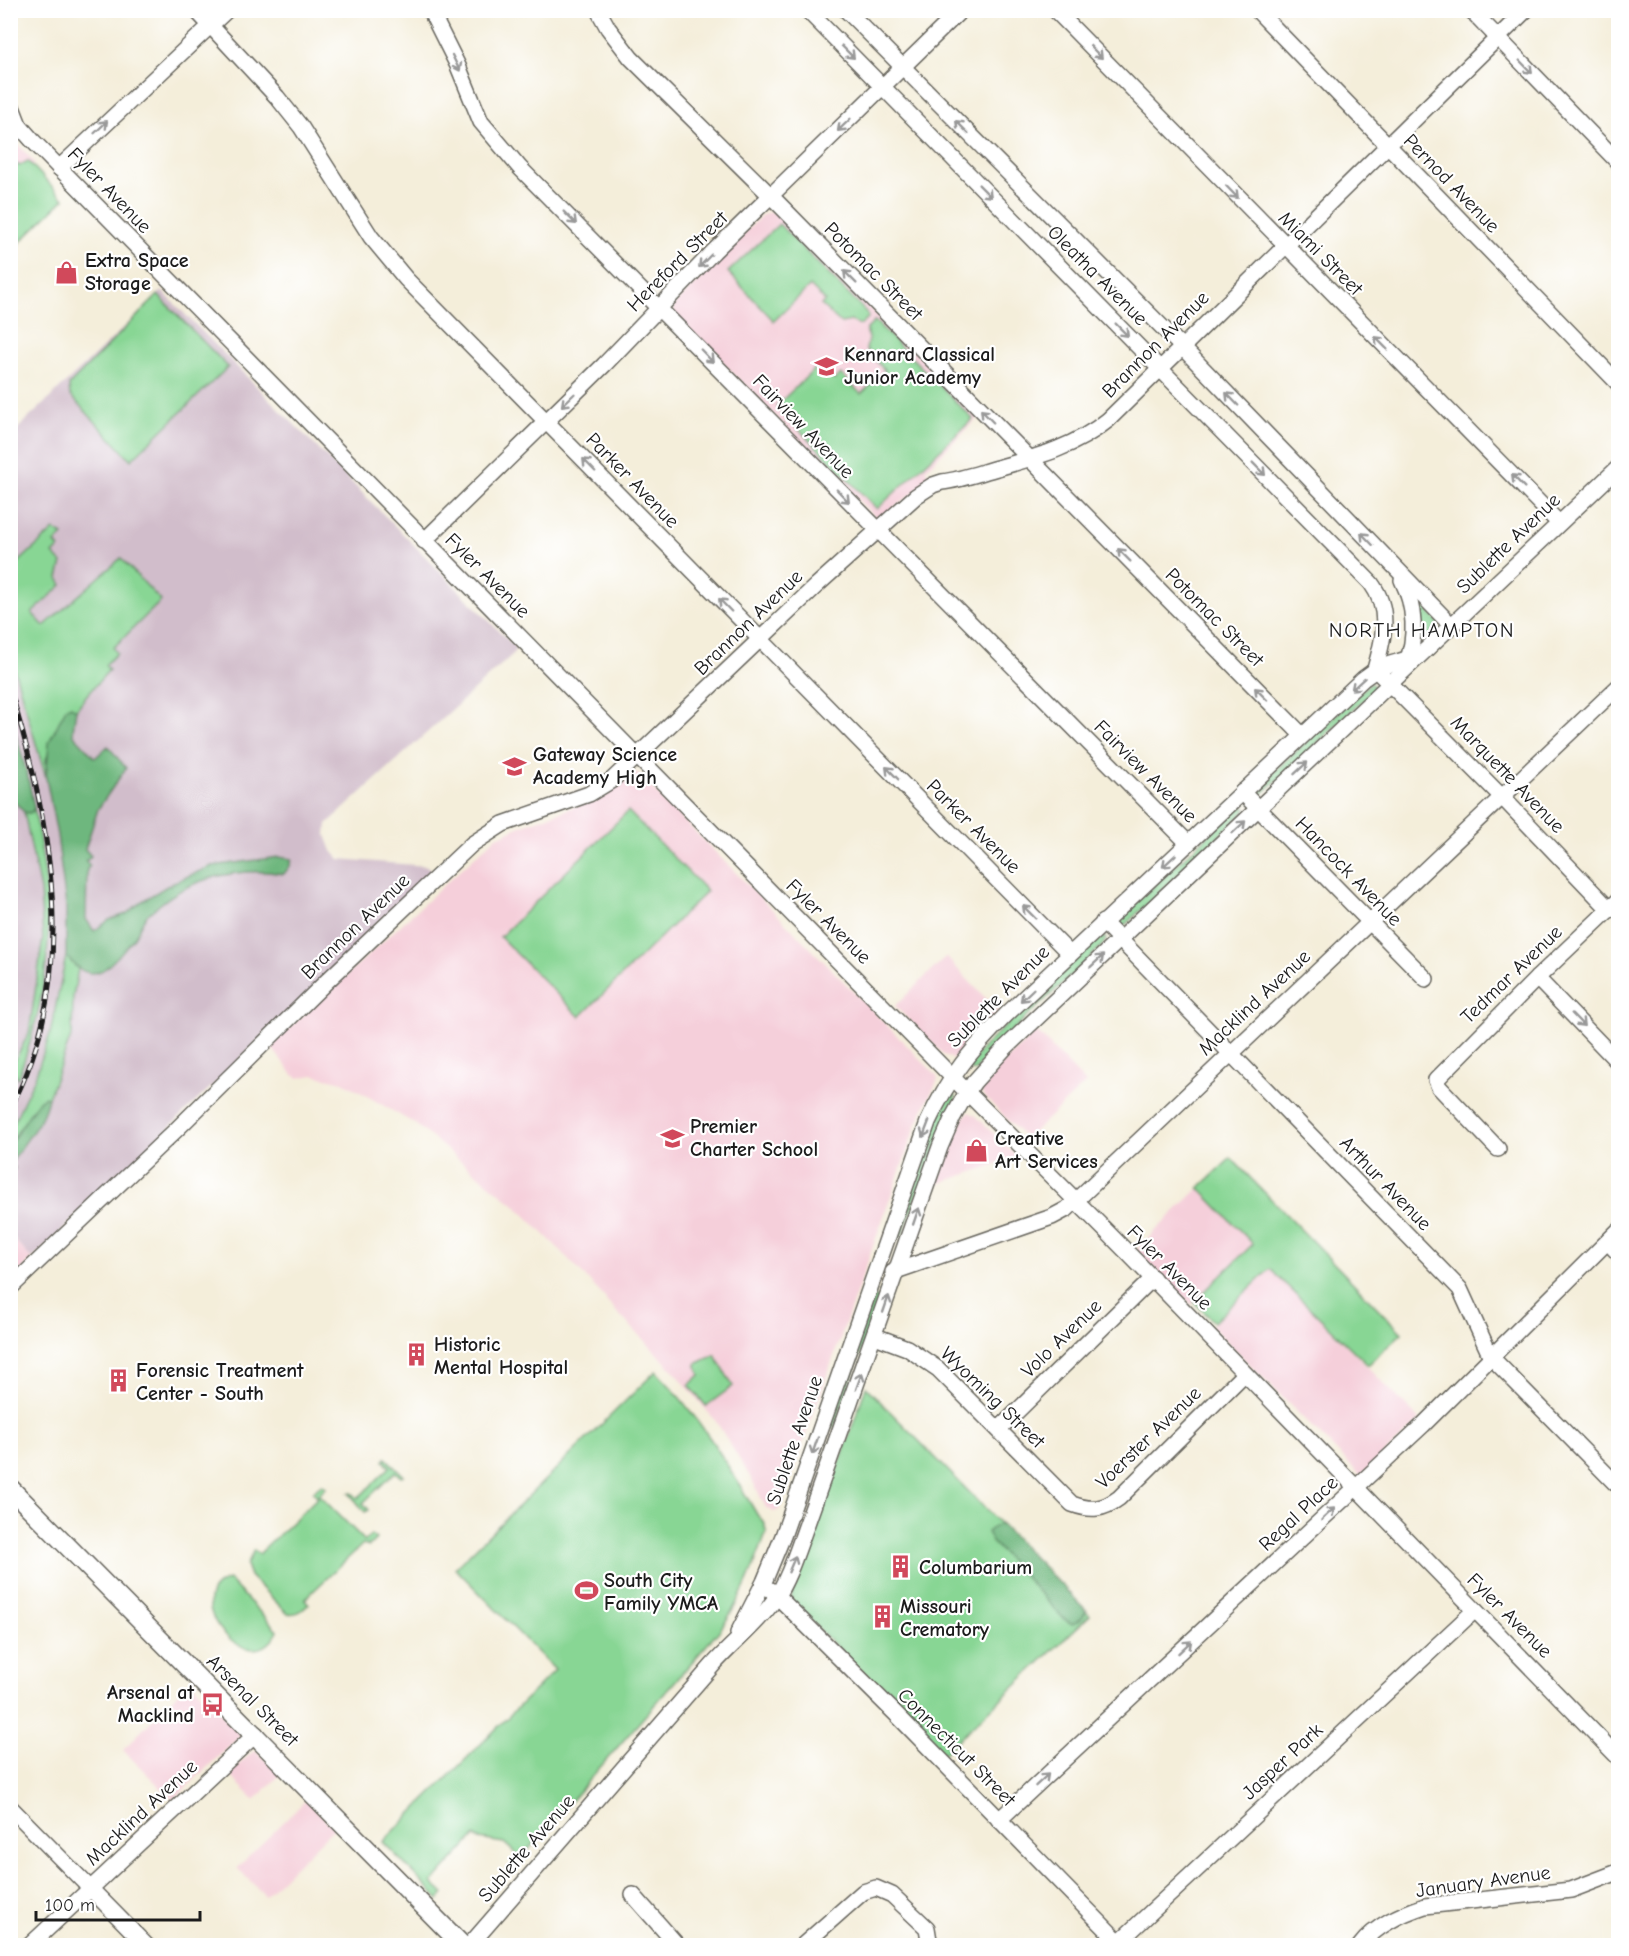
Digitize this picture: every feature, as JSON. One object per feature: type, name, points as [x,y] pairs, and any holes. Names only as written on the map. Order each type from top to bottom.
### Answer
[{"type":"main road","points":[[10,106],[14,120]]},
{"type":"main road","name":"Arsenal Street","points":[[10,1488],[463,1946]]},
{"type":"street","name":"Parker Avenue","points":[[196,10],[295,119],[371,237],[399,271],[1070,954]]},
{"type":"street","points":[[59,168],[227,10]]},
{"type":"street","name":"Fairview Avenue","points":[[430,10],[458,66],[481,122],[520,168],[1188,843]]},
{"type":"street","name":"Potomac Street","points":[[598,10],[608,28],[631,58],[772,197],[1302,735]]},
{"type":"street","name":"Oleatha Avenue","points":[[807,10],[1375,588],[1383,604],[1385,618],[1382,646],[1375,669]]},
{"type":"street","name":"Oleatha Avenue","points":[[846,10],[1182,347],[1452,626]]},
{"type":"street","name":"Hereford Street","points":[[424,541],[961,10]]},
{"type":"street","name":"Miami Street","points":[[1055,10],[1559,523]]},
{"type":"street","name":"Pernod Avenue","points":[[1257,10],[1618,383]]},
{"type":"street","points":[[1471,10],[1618,162]]},
{"type":"street","name":"Brannon Avenue","points":[[10,1288],[472,844],[503,824],[589,794],[612,780],[759,639],[915,496],[933,485],[1062,448],[1092,433],[1108,420],[1526,10]]},
{"type":"street","name":"Fyler Avenue","points":[[14,120],[424,541],[1075,1202],[1153,1278],[1618,1757]]},
{"type":"street","name":"Sublette Avenue","points":[[469,1946],[732,1643],[756,1622],[777,1596],[796,1554],[940,1147],[953,1118],[974,1082],[1005,1048],[1618,468]]},
{"type":"street","name":"Oleatha Avenue","points":[[1392,564],[1408,593],[1414,627],[1409,658],[1396,680]]},
{"type":"street","name":"Sublette Avenue","points":[[732,1643],[764,1582],[786,1529],[928,1122],[952,1076],[988,1033],[1103,922],[1375,669],[1428,649]]},
{"type":"street","name":"Marquette Avenue","points":[[1375,669],[1396,680],[1502,797],[1614,905]]},
{"type":"street","name":"Macklind Avenue","points":[[876,1272],[881,1274],[897,1271],[1052,1217],[1075,1202],[1618,687]]},
{"type":"street","name":"Hancock Avenue","points":[[1242,792],[1426,979]]},
{"type":"street","name":"Tedmar Avenue","points":[[1498,1149],[1439,1087],[1436,1080],[1537,978],[1614,905]]},
{"type":"street","name":"Arthur Avenue","points":[[1103,922],[1460,1289],[1491,1357],[1618,1486]]},
{"type":"street","points":[[1537,978],[1618,1062]]},
{"type":"street","name":"Regal Place","points":[[999,1820],[1356,1488],[1491,1357],[1615,1242]]},
{"type":"street","name":"Volo Avenue","points":[[999,1429],[1153,1278]]},
{"type":"street","name":"Wyoming Street","points":[[875,1336],[907,1348],[938,1369],[1072,1504]]},
{"type":"street","name":"Voerster Avenue","points":[[1072,1504],[1085,1509],[1109,1506],[1244,1374]]},
{"type":"street","name":"Connecticut Street","points":[[764,1582],[1119,1942]]},
{"type":"street","name":"Jasper Park","points":[[1119,1942],[1475,1610]]},
{"type":"street","name":"Macklind Avenue","points":[[29,1946],[255,1734]]},
{"type":"street","points":[[10,1807],[147,1946]]},
{"type":"street","name":"January Avenue","points":[[1360,1946],[1377,1929],[1407,1912],[1425,1906],[1570,1890],[1618,1872]]},
{"type":"street","points":[[802,1946],[845,1906],[863,1892],[876,1888],[892,1895],[927,1928],[930,1946]]},
{"type":"street","points":[[633,1895],[678,1946]]},
{"type":"shaded area","points":[[11,137],[35,163],[11,186]]},
{"type":"shaded area","name":"Kennard Classical Junior Academy","points":[[769,212],[776,213],[979,417],[925,470],[933,479],[879,518],[874,516],[674,314],[674,305],[762,215]]},
{"type":"shaded area","points":[[162,291],[516,648],[513,654],[327,824],[326,835],[332,851],[339,859],[427,866],[434,873],[32,1259],[11,1236],[11,435]]},
{"type":"shaded area","name":"Premier Charter School","points":[[636,772],[938,1079],[917,1123],[779,1510],[774,1512],[766,1508],[752,1480],[717,1423],[674,1371],[515,1205],[415,1124],[343,1082],[313,1075],[299,1078],[293,1075],[272,1048],[275,1041],[495,838],[523,825],[602,797]]},
{"type":"shaded area","points":[[946,957],[998,1011],[953,1059],[944,1055],[895,1006]]},
{"type":"shaded area","points":[[1036,1031],[1086,1083],[1026,1139],[982,1094],[981,1089],[995,1071]]},
{"type":"shaded area","points":[[969,1112],[976,1116],[1017,1157],[937,1184],[956,1132]]},
{"type":"shaded area","points":[[1199,1188],[1254,1244],[1191,1305],[1136,1250]]},
{"type":"shaded area","points":[[11,1236],[32,1259],[11,1281]]},
{"type":"shaded area","points":[[1270,1268],[1420,1420],[1361,1476],[1211,1326]]},
{"type":"shaded area","points":[[190,1681],[241,1735],[173,1800],[123,1750]]},
{"type":"shaded area","points":[[255,1750],[281,1774],[255,1800],[228,1774]]},
{"type":"shaded area","points":[[306,1800],[334,1828],[265,1896],[237,1868]]},
{"type":"green space","points":[[28,161],[64,199],[11,251],[11,171],[17,164],[19,166]]},
{"type":"green space","points":[[779,224],[868,314],[868,318],[860,325],[851,321],[841,323],[821,305],[825,301],[810,286],[774,321],[728,272]]},
{"type":"green space","points":[[158,295],[228,367],[131,460],[70,395],[69,385]]},
{"type":"green space","points":[[875,321],[973,419],[877,509],[776,406],[819,365],[834,380],[841,374],[861,394],[885,371],[866,349],[869,338],[866,330]]},
{"type":"green space","points":[[54,530],[63,535],[55,543],[59,548],[53,554],[62,563],[58,578],[62,585],[32,613],[44,626],[121,558],[161,601],[113,648],[117,653],[105,665],[109,670],[76,710],[71,706],[46,759],[46,778],[11,658],[10,570]]},
{"type":"green space","points":[[1421,608],[1437,620],[1439,625],[1423,641],[1419,635],[1419,610]]},
{"type":"green space","points":[[1370,683],[1374,690],[1260,796],[1257,796],[1255,793],[1258,787]]},
{"type":"green space","points":[[71,706],[76,710],[74,735],[95,758],[108,746],[126,768],[98,809],[85,849],[91,856],[86,861],[90,866],[87,869],[86,919],[94,931],[109,920],[126,914],[142,901],[172,883],[212,866],[279,857],[292,859],[284,874],[234,873],[201,881],[171,896],[148,914],[133,939],[104,969],[90,973],[77,967],[66,956],[66,906],[57,835],[46,778],[49,742],[66,708]]},
{"type":"green space","points":[[10,714],[34,807],[29,813],[24,812],[11,798]]},
{"type":"green space","points":[[1241,805],[1246,809],[1244,812],[1122,928],[1116,926],[1118,919]]},
{"type":"green space","points":[[34,807],[48,901],[47,952],[40,1003],[18,1078],[11,1068],[29,1033],[43,938],[40,890],[24,812],[33,811]]},
{"type":"green space","points":[[628,811],[707,891],[580,1017],[500,937]]},
{"type":"green space","points":[[1103,936],[1106,939],[1102,946],[996,1046],[975,1071],[968,1069],[967,1067],[984,1046],[1099,937]]},
{"type":"green space","points":[[66,956],[78,969],[73,997],[72,1034],[48,1098],[44,1097],[37,1103],[11,1142],[11,1128],[35,1077],[50,1034]]},
{"type":"green space","points":[[951,1092],[956,1096],[955,1100],[901,1237],[896,1236],[931,1129]]},
{"type":"green space","points":[[44,1097],[48,1098],[37,1125],[11,1164],[11,1142],[37,1103]]},
{"type":"green space","points":[[1231,1158],[1402,1333],[1368,1365],[1270,1269],[1214,1322],[1194,1302],[1253,1244],[1199,1188]]},
{"type":"green space","points":[[873,1297],[879,1299],[834,1428],[828,1427]]},
{"type":"green space","points":[[715,1355],[733,1386],[706,1406],[689,1385],[700,1375],[696,1364]]},
{"type":"green space","points":[[656,1371],[699,1422],[758,1516],[765,1523],[767,1531],[752,1570],[741,1595],[719,1631],[521,1858],[504,1843],[479,1839],[475,1836],[432,1883],[444,1894],[439,1900],[383,1842],[555,1670],[455,1568]]},
{"type":"green space","points":[[866,1387],[1090,1615],[943,1754],[791,1601],[792,1592],[805,1562]]},
{"type":"green space","points":[[386,1458],[404,1476],[401,1477],[395,1472],[363,1503],[369,1510],[365,1512],[349,1493],[358,1498],[390,1467],[384,1461]]},
{"type":"green space","points":[[322,1484],[326,1487],[319,1495],[365,1541],[371,1535],[376,1539],[369,1546],[363,1544],[305,1599],[309,1604],[304,1609],[297,1613],[287,1613],[250,1576],[246,1565],[254,1550],[259,1554],[318,1497],[313,1492]]},
{"type":"green space","points":[[1001,1524],[1086,1610],[1081,1619],[1072,1624],[1064,1619],[992,1542],[987,1532]]},
{"type":"green space","points":[[229,1580],[278,1631],[266,1646],[251,1649],[236,1643],[223,1632],[213,1617],[210,1602],[214,1589]]},
{"type":"railway","points":[[10,689],[38,793],[47,847],[52,900],[52,954],[46,1007],[32,1059],[10,1109]]},
{"type":"place","name":"Extra Space Storage","points":[[67,272]]},
{"type":"place","name":"Kennard Classical Junior Academy","points":[[826,366]]},
{"type":"place","name":"Gateway Science Academy High","points":[[515,766]]},
{"type":"place","name":"Premier Charter School","points":[[672,1138]]},
{"type":"place","name":"Creative Art Services","points":[[977,1150]]},
{"type":"place","name":"Historic Mental Hospital","points":[[416,1355]]},
{"type":"place","name":"Forensic Treatment Center - South","points":[[118,1381]]},
{"type":"place","name":"Columbarium","points":[[901,1567]]},
{"type":"place","name":"South City Family YMCA","points":[[586,1591]]},
{"type":"place","name":"Missouri Crematory","points":[[882,1617]]},
{"type":"place","name":"Arsenal at Macklind","points":[[212,1704]]},
{"type":"district","name":"NORTH HAMPTON","points":[[1422,630]]}]
